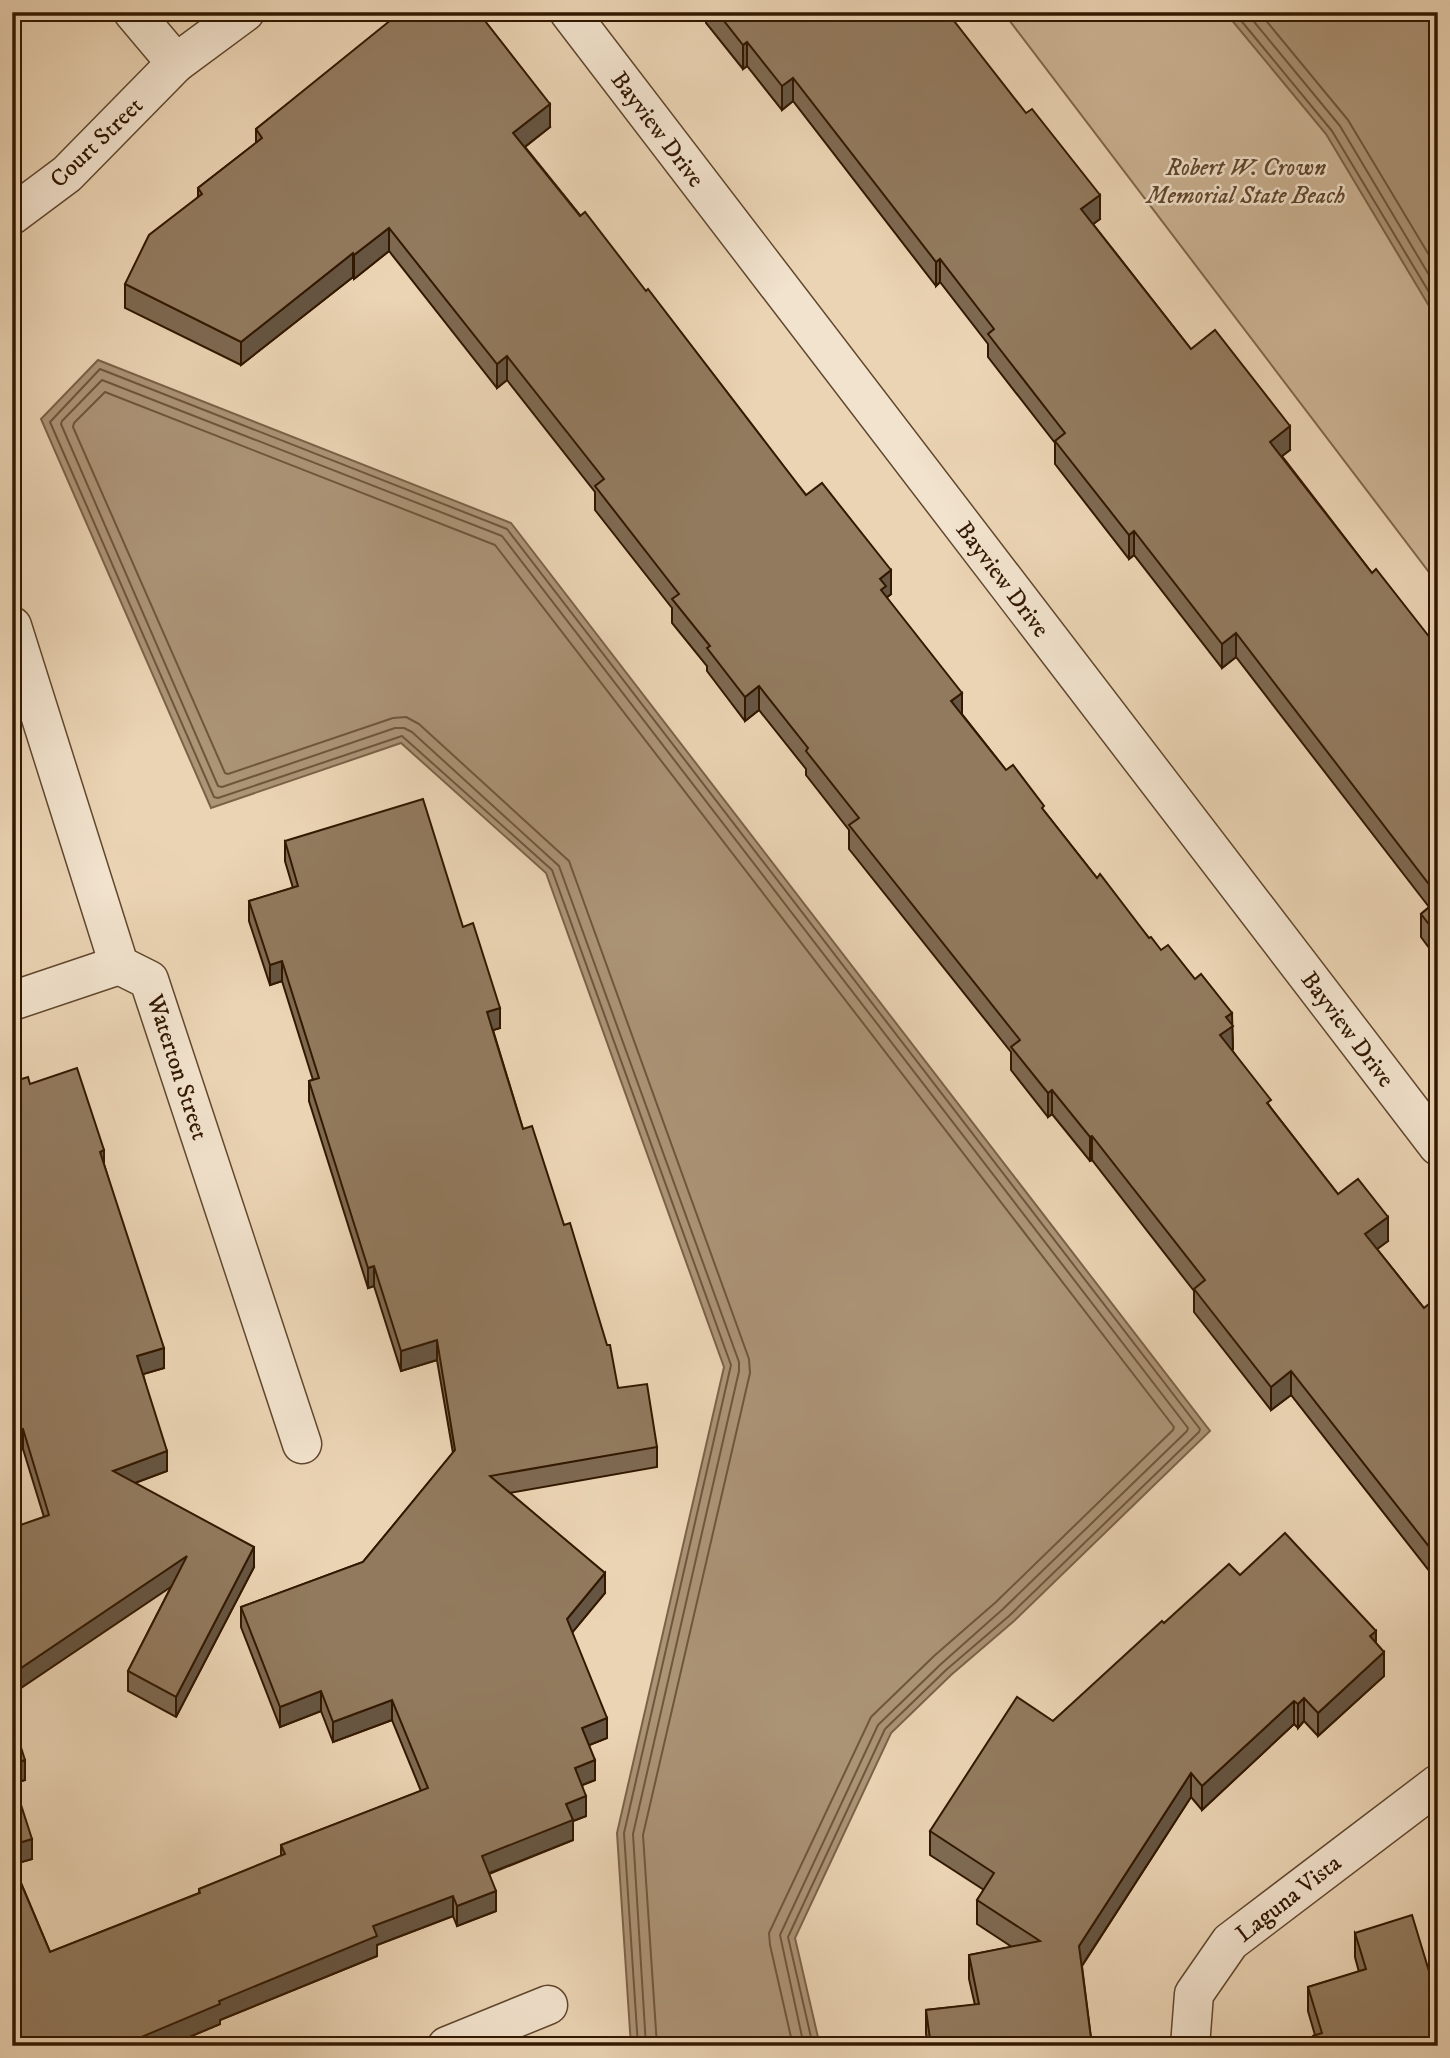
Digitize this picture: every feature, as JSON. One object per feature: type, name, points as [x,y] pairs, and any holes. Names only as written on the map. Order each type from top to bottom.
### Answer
[{"type":"street","points":[[133,12],[176,63]]},
{"type":"street","name":"Court Street","points":[[12,215],[67,174],[176,63],[245,12]]},
{"type":"street","name":"Bayview Drive","points":[[569,12],[1438,1146]]},
{"type":"street","points":[[12,626],[119,965],[12,1001]]},
{"type":"street","name":"Waterton Street","points":[[119,965],[149,980],[302,1444]]},
{"type":"street","name":"Laguna Vista","points":[[1190,2046],[1194,1994],[1230,1942],[1438,1784]]},
{"type":"street","points":[[447,2046],[548,2005]]},
{"type":"green space","name":"Robert W. Crown Memorial State Beach","points":[[1003,12],[1438,12],[1438,584]]},
{"type":"water","points":[[1225,12],[1438,12],[1438,321],[1326,134]]},
{"type":"water","points":[[98,360],[511,523],[1210,1431],[1014,1621],[951,1675],[891,1733],[795,1938],[820,2046],[631,2046],[617,1833],[724,1367],[546,873],[401,743],[211,808],[41,419]]},
{"type":"building","points":[[405,12],[478,12],[550,104],[513,133],[580,216],[585,212],[646,291],[648,289],[806,495],[822,483],[891,570],[880,579],[886,586],[881,590],[962,693],[951,701],[1006,770],[1013,765],[1044,806],[1042,808],[1097,878],[1100,874],[1149,938],[1151,937],[1161,950],[1168,945],[1195,979],[1201,974],[1232,1013],[1226,1017],[1233,1026],[1220,1035],[1271,1100],[1267,1103],[1338,1194],[1358,1179],[1388,1217],[1365,1234],[1424,1308],[1436,1298],[1438,1300],[1438,1558],[1291,1371],[1271,1387],[1194,1289],[1205,1280],[1092,1136],[1090,1137],[1052,1090],[1048,1093],[1011,1047],[1020,1040],[849,825],[859,818],[806,751],[808,748],[759,686],[745,697],[707,648],[710,646],[672,599],[679,594],[595,486],[604,479],[507,356],[497,364],[389,228],[354,255],[353,253],[241,342],[125,284],[149,235],[202,194],[198,188],[262,138],[256,129],[397,15],[399,17]]},
{"type":"building","points":[[717,12],[947,12],[1026,113],[1032,109],[1100,195],[1081,209],[1191,349],[1215,330],[1290,426],[1270,442],[1372,573],[1376,569],[1438,648],[1438,896],[1236,633],[1222,644],[1134,531],[1129,535],[1055,441],[1065,433],[988,334],[994,329],[940,259],[936,262],[793,78],[782,86],[747,42],[743,45]]},
{"type":"building","points":[[423,799],[463,927],[473,923],[500,1008],[487,1012],[523,1129],[532,1126],[564,1225],[570,1223],[607,1345],[610,1345],[618,1388],[647,1384],[657,1447],[490,1476],[605,1573],[567,1619],[607,1718],[582,1728],[595,1760],[575,1768],[586,1796],[566,1804],[573,1820],[482,1856],[496,1891],[457,1906],[453,1896],[373,1926],[377,1936],[219,2001],[220,2004],[120,2046],[12,2046],[12,1862],[50,1952],[200,1893],[199,1889],[285,1854],[281,1845],[428,1788],[392,1700],[333,1722],[321,1691],[280,1707],[241,1607],[363,1562],[455,1450],[437,1340],[401,1351],[374,1266],[368,1268],[309,1081],[319,1078],[282,961],[270,965],[249,901],[298,886],[285,841]]},
{"type":"building","points":[[1438,900],[1438,936],[1421,914]]},
{"type":"building","points":[[77,1068],[104,1150],[100,1152],[164,1348],[137,1356],[167,1451],[113,1471],[254,1547],[176,1697],[128,1671],[187,1556],[12,1674],[12,1528],[49,1515],[23,1429],[12,1432],[12,1082],[28,1077],[30,1084]]},
{"type":"building","points":[[1285,1533],[1376,1631],[1370,1636],[1384,1652],[1318,1713],[1304,1698],[1298,1704],[1294,1701],[1202,1786],[1191,1773],[1079,1946],[1092,2046],[931,2046],[926,2010],[979,2004],[969,1955],[1040,1941],[977,1900],[994,1873],[930,1831],[1017,1697],[1053,1721],[1229,1564],[1240,1575]]},
{"type":"building","points":[[12,1719],[25,1760],[12,1764]]},
{"type":"building","points":[[12,1777],[32,1839],[12,1845]]},
{"type":"building","points":[[1412,1915],[1438,2001],[1438,2046],[1316,2046],[1313,2036],[1322,2033],[1308,1987],[1366,1969],[1355,1933]]}]
